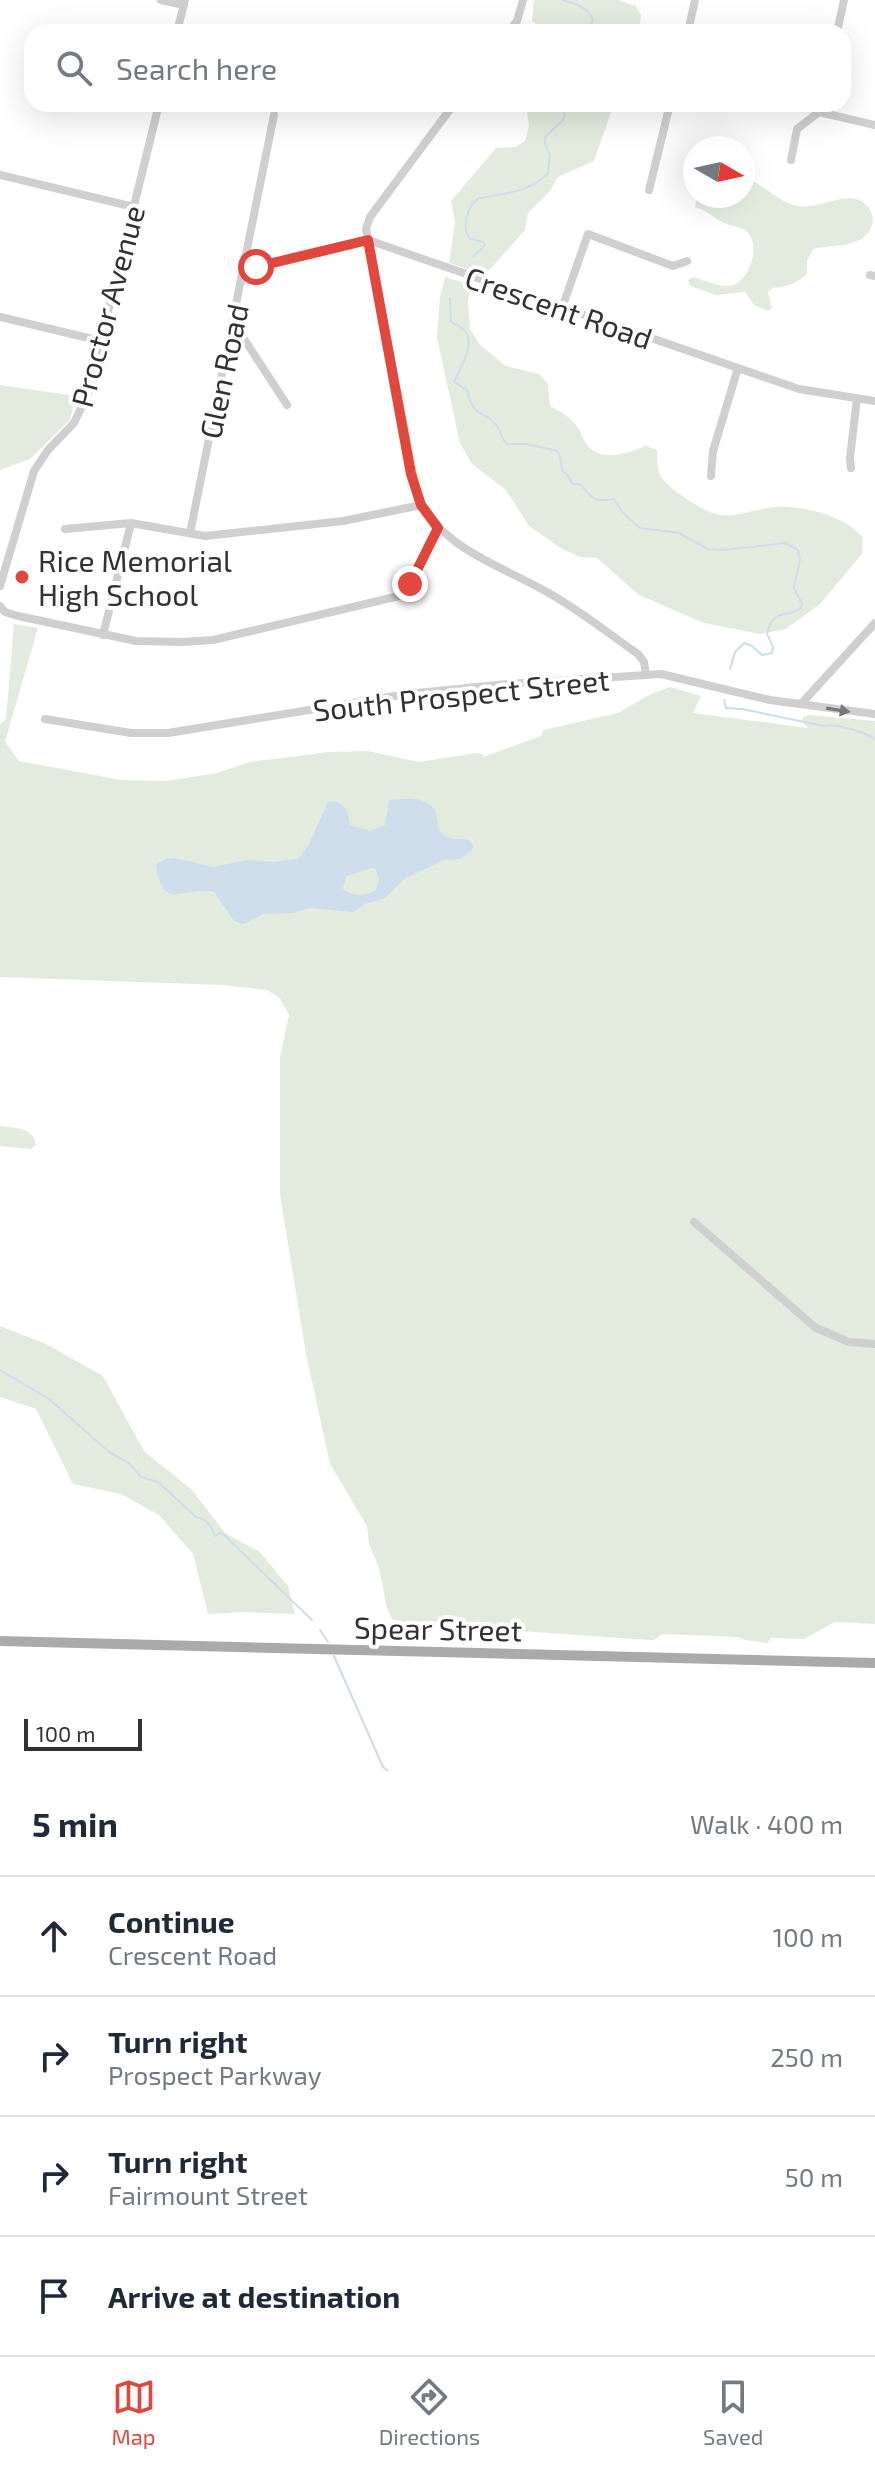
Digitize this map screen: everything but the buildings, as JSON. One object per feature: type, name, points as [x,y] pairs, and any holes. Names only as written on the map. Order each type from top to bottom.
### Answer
[{"type":"main road","name":"Spear Street","points":[[0,1641],[875,1663]]},
{"type":"street","points":[[161,0],[184,3],[179,24]]},
{"type":"street","points":[[515,24],[523,0]]},
{"type":"street","points":[[690,24],[695,0]]},
{"type":"street","points":[[839,24],[844,0]]},
{"type":"street","name":"Proctor Avenue","points":[[0,586],[34,471],[81,411],[157,112]]},
{"type":"street","points":[[448,112],[370,217],[366,229],[411,474],[421,505],[438,528],[467,550],[569,606],[641,657],[646,675]]},
{"type":"street","points":[[649,190],[668,112]]},
{"type":"street","points":[[791,160],[797,129],[816,112]]},
{"type":"street","points":[[833,112],[875,125]]},
{"type":"street","name":"Glen Road","points":[[190,533],[274,115]]},
{"type":"street","points":[[0,175],[134,207]]},
{"type":"street","points":[[562,308],[588,234],[673,266],[687,261]]},
{"type":"street","points":[[244,270],[368,240]]},
{"type":"street","name":"Crescent Road","points":[[368,240],[808,391],[875,401]]},
{"type":"street","points":[[0,317],[101,341]]},
{"type":"street","points":[[233,322],[287,405]]},
{"type":"street","points":[[711,476],[711,458],[738,368]]},
{"type":"street","points":[[851,468],[857,398]]},
{"type":"street","points":[[65,529],[131,523],[219,535],[343,521],[421,505]]},
{"type":"street","points":[[103,635],[131,523]]},
{"type":"street","points":[[0,606],[5,612],[18,616],[136,641],[213,640],[399,596],[406,591],[438,528]]},
{"type":"street","points":[[801,704],[875,623]]},
{"type":"street","name":"South Prospect Street","points":[[45,719],[131,733],[168,733],[407,694],[646,675],[669,675],[741,694],[875,714]]},
{"type":"street","points":[[694,1222],[816,1328],[849,1342],[875,1344]]},
{"type":"shaded area","points":[[534,0],[618,0],[636,6],[641,15],[640,24],[536,24],[532,21]]},
{"type":"shaded area","points":[[527,112],[611,112],[594,161],[558,177],[550,191],[528,213],[525,230],[485,275],[449,263],[455,223],[451,201],[496,148],[516,147],[525,141],[529,126]]},
{"type":"shaded area","points":[[755,182],[785,201],[801,206],[852,198],[868,207],[873,218],[868,233],[855,242],[813,249],[807,261],[807,274],[791,284],[772,288],[768,293],[772,308],[768,311],[754,305],[745,292],[716,295],[690,286],[688,280],[693,277],[715,284],[736,284],[748,271],[753,253],[751,237],[746,231],[697,208],[755,208]]},
{"type":"shaded area","points":[[445,277],[471,285],[468,301],[470,329],[480,345],[506,366],[539,374],[548,384],[550,406],[574,423],[592,449],[606,455],[623,454],[646,446],[657,450],[658,470],[663,480],[687,499],[720,515],[778,507],[807,509],[829,515],[863,538],[862,554],[820,604],[786,629],[760,634],[704,623],[639,595],[597,558],[580,557],[562,549],[529,526],[506,490],[472,464],[460,443],[437,338]]},
{"type":"shaded area","points":[[0,385],[76,396],[70,420],[30,459],[0,470]]},
{"type":"shaded area","points":[[14,624],[38,628],[5,742],[19,761],[121,780],[166,781],[217,773],[250,762],[330,752],[368,751],[419,762],[476,753],[483,754],[483,757],[541,736],[543,730],[618,713],[670,687],[701,696],[693,713],[808,728],[802,721],[809,715],[875,721],[875,1624],[835,1622],[804,1639],[771,1638],[767,1643],[739,1637],[662,1634],[654,1640],[634,1639],[402,1623],[392,1619],[379,1568],[369,1544],[367,1526],[330,1464],[306,1354],[280,1195],[280,1057],[289,1015],[280,998],[267,990],[223,985],[0,977],[0,724],[6,719]]},
{"type":"shaded area","points":[[0,1126],[28,1132],[36,1145],[31,1149],[0,1146]]},
{"type":"shaded area","points":[[0,1326],[46,1344],[103,1376],[144,1451],[192,1490],[225,1533],[260,1552],[288,1586],[295,1614],[208,1614],[193,1554],[159,1515],[121,1494],[73,1484],[36,1409],[0,1397]]},
{"type":"water","points":[[389,800],[419,800],[431,805],[442,833],[449,838],[469,840],[472,850],[460,859],[444,860],[404,879],[385,898],[365,904],[353,912],[311,908],[292,913],[263,914],[243,924],[234,921],[214,892],[170,893],[159,880],[156,865],[165,859],[175,858],[213,867],[247,860],[274,862],[299,858],[308,846],[328,802],[342,804],[350,825],[370,831],[385,825]],"holes":[[[373,868],[379,880],[375,891],[359,894],[343,889],[346,876]]]},
{"type":"waterway","points":[[562,0],[588,12],[593,20],[591,24]]},
{"type":"waterway","points":[[474,256],[485,245],[470,239],[467,234],[467,217],[471,206],[479,198],[525,188],[548,173],[550,154],[545,137],[562,121],[564,112]]},
{"type":"waterway","points":[[450,298],[451,322],[462,328],[469,340],[454,382],[467,390],[473,407],[497,426],[507,444],[527,444],[557,451],[562,470],[572,483],[581,485],[595,499],[614,499],[623,513],[640,528],[679,533],[708,549],[785,543],[798,550],[800,559],[794,588],[801,608],[773,620],[767,634],[773,647],[772,653],[762,655],[744,643],[735,652],[730,669]]},
{"type":"waterway","points":[[724,700],[726,708],[842,727],[875,739]]},
{"type":"waterway","points":[[0,1370],[49,1399],[109,1452],[129,1463],[141,1477],[158,1482],[196,1517],[203,1519],[215,1536],[221,1532],[312,1620]]},
{"type":"waterway","points":[[320,1630],[328,1642]]},
{"type":"waterway","points":[[334,1656],[383,1767],[388,1771]]},
{"type":"place","name":"Rice Memorial High School","points":[[22,577]]},
{"type":"route","points":[[256,267],[368,240],[411,474],[421,505],[438,528],[410,584]]}]
